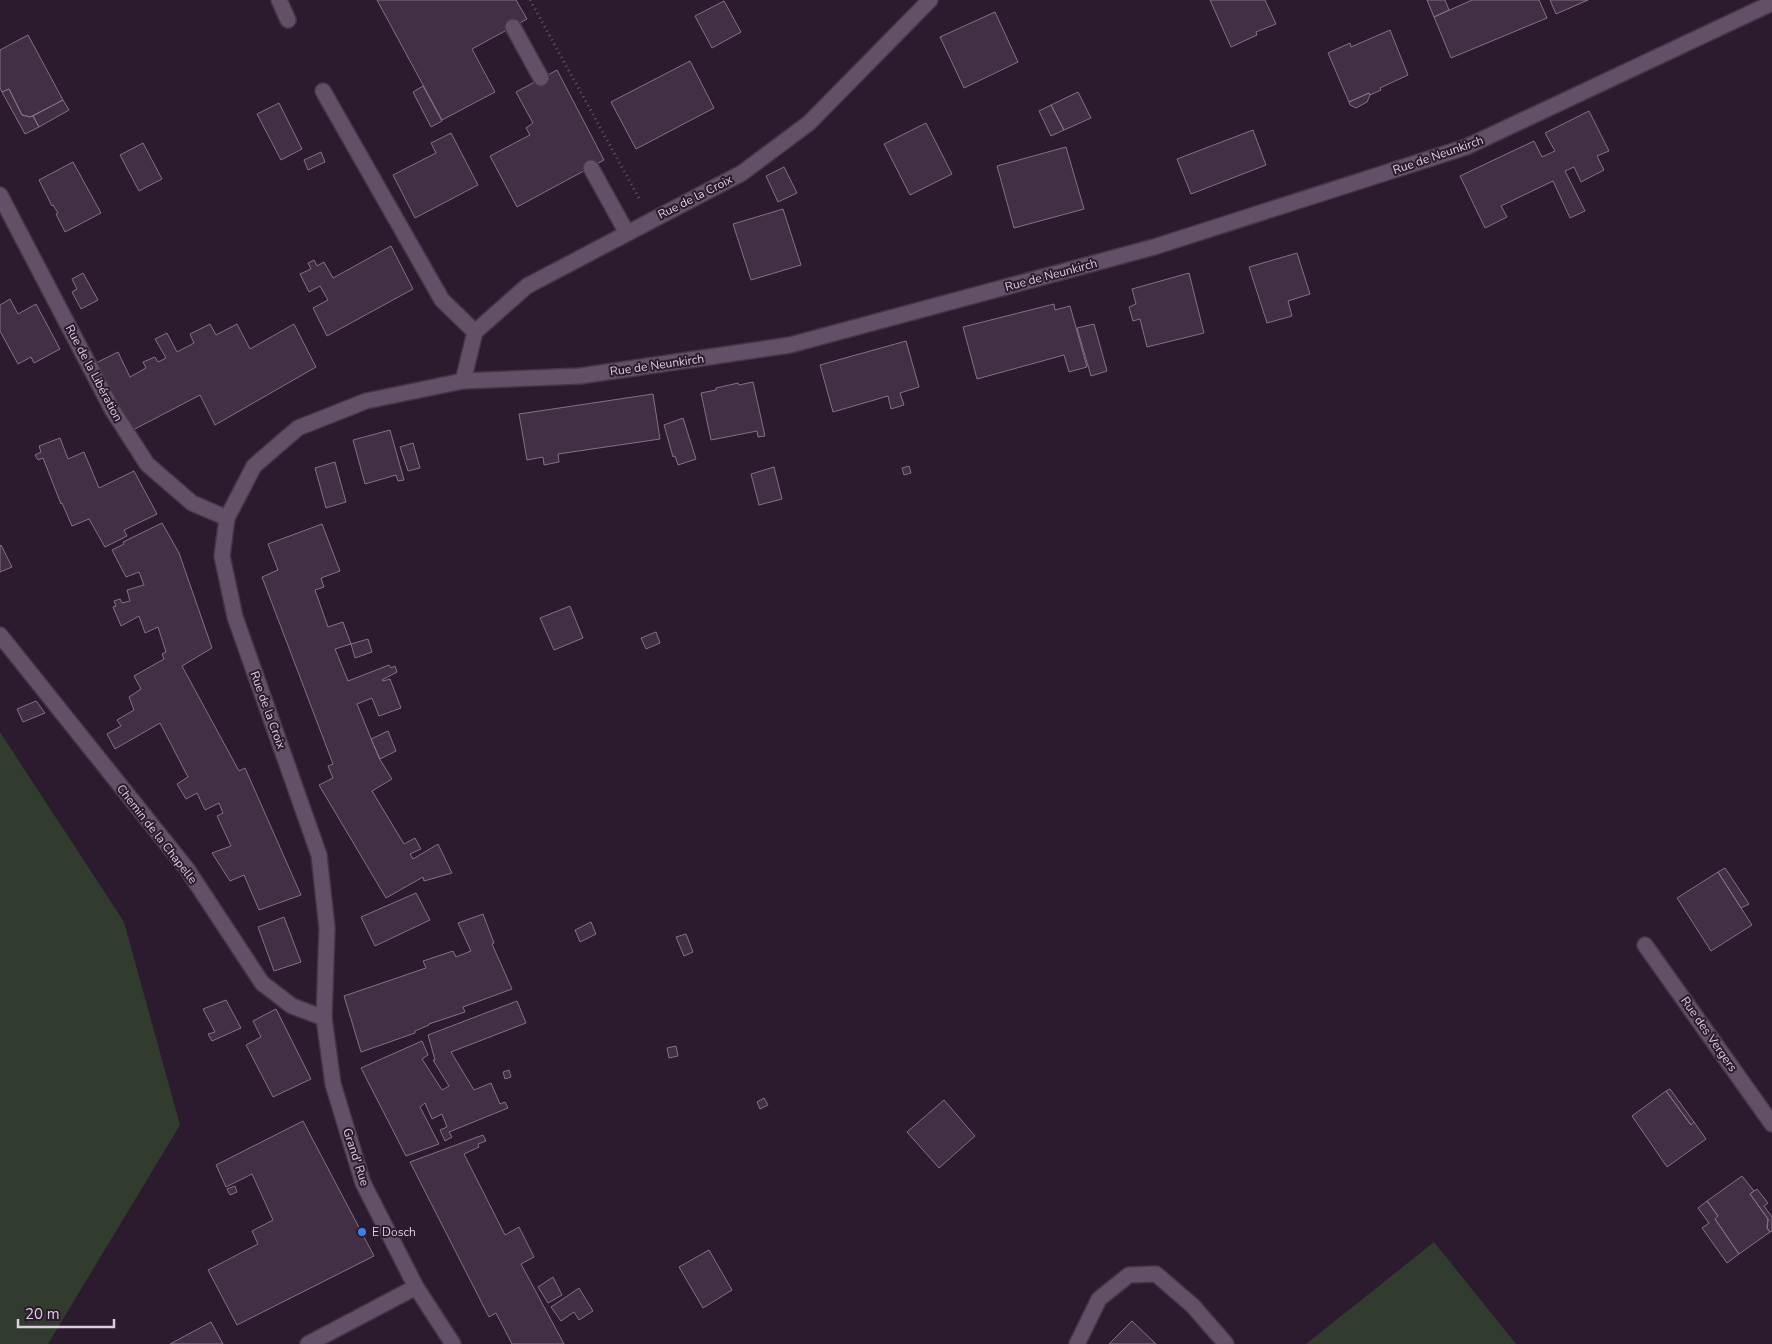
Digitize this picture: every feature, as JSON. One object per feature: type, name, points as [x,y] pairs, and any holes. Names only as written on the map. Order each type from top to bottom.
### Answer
[{"type":"street","points":[[279,0],[288,20]]},
{"type":"street","name":"Rue de la Croix","points":[[475,332],[528,286],[742,173],[809,123],[930,0]]},
{"type":"street","name":"Rue de Neunkirch","points":[[298,428],[366,401],[463,381],[580,376],[790,345],[1154,247],[1466,147],[1772,3]]},
{"type":"street","points":[[513,27],[541,78]]},
{"type":"street","points":[[323,91],[442,300],[475,332],[463,381]]},
{"type":"street","points":[[591,168],[628,233]]},
{"type":"street","name":"Rue de la Libération","points":[[0,194],[113,411],[147,464],[192,503],[227,518]]},
{"type":"street","name":"Rue de la Croix","points":[[298,428],[254,466],[227,518],[222,556],[235,617],[319,855],[327,928],[324,1018]]},
{"type":"street","name":"Chemin de la Chapelle","points":[[0,635],[187,870],[262,983],[292,1006],[324,1018]]},
{"type":"street","name":"Rue des Vergers","points":[[1645,945],[1772,1124]]},
{"type":"street","name":"Grand' Rue","points":[[324,1018],[333,1084],[363,1183],[416,1287],[453,1344]]},
{"type":"street","points":[[1077,1344],[1099,1299],[1129,1276],[1156,1274],[1194,1306],[1226,1344]]},
{"type":"street","points":[[308,1344],[416,1287]]},
{"type":"path","points":[[530,0],[652,220]]},
{"type":"green space","points":[[0,732],[124,922],[180,1125],[48,1344],[0,1344]]},
{"type":"green space","points":[[1434,1242],[1516,1344],[1306,1344]]},
{"type":"building","points":[[377,0],[516,0],[527,19],[472,49],[495,92],[442,120]]},
{"type":"building","points":[[1210,0],[1265,0],[1276,24],[1256,32],[1257,35],[1231,47]]},
{"type":"building","points":[[1427,0],[1445,0],[1449,10],[1434,17]]},
{"type":"building","points":[[1472,0],[1539,0],[1547,18],[1451,58],[1434,17]]},
{"type":"building","points":[[1550,0],[1588,0],[1556,14]]},
{"type":"building","points":[[724,1],[741,32],[712,48],[695,16]]},
{"type":"building","points":[[995,12],[1018,62],[964,88],[940,37]]},
{"type":"building","points":[[1390,30],[1408,75],[1380,88],[1381,90],[1349,102],[1328,53],[1350,43],[1351,47]]},
{"type":"building","points":[[28,35],[63,100],[30,117],[22,115],[9,89],[2,92],[0,88],[0,50]]},
{"type":"building","points":[[690,61],[714,108],[636,149],[611,102]]},
{"type":"building","points":[[557,70],[604,160],[517,207],[490,156],[530,135],[526,128],[533,123],[516,92]]},
{"type":"building","points":[[423,86],[442,121],[431,127],[413,92]]},
{"type":"building","points":[[9,89],[22,115],[33,116],[39,127],[25,134],[2,92]]},
{"type":"building","points":[[1078,92],[1091,118],[1064,130],[1051,105]]},
{"type":"building","points":[[1369,93],[1367,102],[1356,108],[1350,105],[1349,102]]},
{"type":"building","points":[[63,100],[69,110],[39,127],[33,116]]},
{"type":"building","points":[[279,103],[302,149],[281,160],[257,114]]},
{"type":"building","points":[[1051,105],[1064,130],[1051,136],[1039,111]]},
{"type":"building","points":[[1589,111],[1609,151],[1597,156],[1604,170],[1581,182],[1574,167],[1565,171],[1585,211],[1570,218],[1553,181],[1501,206],[1507,217],[1485,228],[1460,176],[1534,141],[1542,157],[1555,151],[1545,133]]},
{"type":"building","points":[[926,123],[952,174],[910,195],[884,144]]},
{"type":"building","points":[[1253,130],[1266,165],[1191,194],[1177,159]]},
{"type":"building","points":[[451,133],[478,185],[415,218],[393,175],[436,153],[431,143]]},
{"type":"building","points":[[143,143],[162,179],[139,191],[120,155]]},
{"type":"building","points":[[1066,147],[1084,209],[1014,228],[997,166]]},
{"type":"building","points":[[321,152],[325,162],[308,170],[304,160]]},
{"type":"building","points":[[73,162],[101,213],[65,232],[56,214],[58,213],[52,206],[39,180]]},
{"type":"building","points":[[784,167],[797,193],[778,202],[766,176]]},
{"type":"building","points":[[783,209],[801,265],[751,280],[733,224]]},
{"type":"building","points":[[391,246],[413,289],[327,336],[313,308],[328,300],[320,286],[309,292],[300,274],[311,269],[308,263],[314,260],[317,266],[324,262],[333,278]]},
{"type":"building","points":[[1297,253],[1310,294],[1288,301],[1292,316],[1267,323],[1249,267]]},
{"type":"building","points":[[83,273],[98,300],[81,309],[72,292],[77,289],[72,279]]},
{"type":"building","points":[[1189,273],[1204,333],[1147,347],[1140,319],[1133,321],[1129,307],[1136,304],[1132,289]]},
{"type":"building","points":[[10,299],[18,314],[36,304],[60,349],[34,363],[31,357],[18,364],[0,331],[0,305]]},
{"type":"building","points":[[1054,304],[1055,310],[1070,306],[1087,367],[1069,372],[1064,355],[977,379],[963,327]]},
{"type":"building","points":[[210,324],[216,335],[237,324],[250,349],[294,324],[316,367],[215,425],[200,395],[133,430],[96,363],[118,352],[130,377],[146,368],[143,362],[155,357],[158,362],[166,358],[155,339],[167,333],[177,352],[194,343],[190,334]]},
{"type":"building","points":[[1094,324],[1107,371],[1091,376],[1077,328]]},
{"type":"building","points":[[906,341],[919,387],[900,393],[904,405],[891,409],[888,396],[833,412],[820,365]]},
{"type":"building","points":[[753,382],[765,436],[758,437],[757,431],[711,440],[701,393],[738,383],[739,385]]},
{"type":"building","points":[[653,394],[660,439],[558,454],[559,462],[544,465],[543,457],[527,460],[519,414]]},
{"type":"building","points":[[683,418],[696,459],[678,465],[675,456],[673,457],[664,425]]},
{"type":"building","points":[[390,430],[404,480],[398,481],[396,475],[365,484],[353,440]]},
{"type":"building","points":[[60,438],[68,459],[84,452],[99,488],[134,471],[157,514],[124,530],[127,536],[105,547],[89,519],[72,526],[43,458],[38,460],[35,455],[41,452],[39,446]]},
{"type":"building","points":[[413,443],[420,468],[408,471],[400,447]]},
{"type":"building","points":[[335,462],[346,502],[326,508],[315,468]]},
{"type":"building","points":[[909,466],[911,473],[904,475],[902,468]]},
{"type":"building","points":[[774,467],[782,499],[759,505],[751,474]]},
{"type":"building","points":[[162,523],[179,553],[212,648],[182,666],[239,771],[245,768],[301,895],[259,910],[244,875],[230,881],[212,853],[231,846],[217,816],[223,813],[219,803],[205,810],[197,793],[186,799],[177,784],[188,777],[160,723],[115,749],[107,734],[121,726],[117,720],[134,710],[129,697],[141,689],[134,676],[164,659],[162,654],[166,652],[158,627],[145,633],[139,616],[121,626],[113,607],[116,606],[114,601],[120,599],[122,603],[130,601],[127,590],[144,585],[139,572],[126,577],[112,550],[124,544],[123,542]]},
{"type":"building","points":[[322,524],[340,571],[321,578],[324,587],[315,590],[328,627],[343,622],[351,644],[335,649],[348,681],[389,665],[391,668],[395,666],[397,672],[382,680],[390,679],[401,708],[379,716],[372,698],[357,704],[379,758],[392,779],[372,791],[404,844],[415,838],[421,849],[410,854],[413,859],[438,844],[452,873],[424,881],[423,877],[386,898],[319,785],[333,778],[328,766],[333,764],[262,577],[278,570],[268,544]]},
{"type":"building","points":[[0,546],[12,567],[0,572]]},
{"type":"building","points":[[570,606],[583,638],[554,650],[540,618]]},
{"type":"building","points":[[656,632],[660,643],[646,649],[641,638]]},
{"type":"building","points":[[368,639],[372,652],[355,658],[351,644]]},
{"type":"building","points":[[36,701],[45,713],[23,722],[17,709]]},
{"type":"building","points":[[388,731],[396,751],[380,759],[371,739]]},
{"type":"building","points":[[1725,868],[1749,904],[1741,908],[1718,872]]},
{"type":"building","points":[[1718,872],[1752,925],[1711,951],[1677,898]]},
{"type":"building","points":[[416,893],[430,920],[375,946],[361,917]]},
{"type":"building","points":[[483,914],[494,943],[492,944],[512,989],[463,1007],[465,1012],[429,1024],[415,1031],[415,1033],[361,1052],[344,996],[426,968],[423,961],[453,951],[456,957],[471,951],[458,923]]},
{"type":"building","points":[[284,917],[301,962],[274,971],[258,927]]},
{"type":"building","points":[[591,922],[596,934],[580,942],[575,930]]},
{"type":"building","points":[[686,934],[693,952],[684,956],[676,937]]},
{"type":"building","points":[[226,1000],[241,1028],[212,1041],[208,1034],[215,1032],[203,1009]]},
{"type":"building","points":[[517,1001],[526,1023],[451,1052],[474,1090],[491,1083],[500,1104],[505,1102],[508,1108],[449,1132],[452,1137],[445,1141],[440,1130],[447,1127],[442,1114],[432,1119],[425,1103],[420,1107],[439,1144],[406,1156],[361,1068],[422,1041],[428,1055],[422,1059],[442,1090],[449,1086],[433,1060],[435,1060],[428,1035]]},
{"type":"building","points":[[276,1009],[311,1079],[273,1097],[246,1045],[261,1037],[253,1021]]},
{"type":"building","points":[[676,1046],[678,1056],[669,1058],[667,1048]]},
{"type":"building","points":[[509,1070],[511,1077],[505,1079],[503,1072]]},
{"type":"building","points":[[1670,1089],[1694,1122],[1691,1125],[1666,1091]]},
{"type":"building","points":[[1666,1091],[1691,1125],[1694,1122],[1706,1139],[1667,1167],[1632,1116]]},
{"type":"building","points":[[764,1098],[768,1105],[760,1109],[757,1102]]},
{"type":"building","points":[[944,1100],[975,1136],[939,1168],[907,1132]]},
{"type":"building","points":[[303,1121],[374,1256],[237,1325],[208,1270],[258,1244],[252,1231],[273,1220],[252,1174],[226,1187],[216,1165]]},
{"type":"building","points":[[483,1135],[486,1141],[478,1144],[479,1147],[464,1154],[505,1235],[519,1227],[534,1257],[521,1264],[564,1344],[512,1344],[496,1313],[489,1317],[410,1162]]},
{"type":"building","points":[[1742,1176],[1754,1191],[1750,1194],[1768,1219],[1767,1228],[1770,1232],[1739,1254],[1715,1219],[1718,1216],[1707,1201]]},
{"type":"building","points":[[235,1186],[237,1192],[230,1195],[227,1189]]},
{"type":"building","points":[[1757,1189],[1768,1203],[1764,1206],[1772,1217],[1772,1231],[1770,1232],[1767,1228],[1768,1219],[1750,1194]]},
{"type":"building","points":[[1707,1201],[1718,1216],[1715,1219],[1739,1254],[1727,1263],[1702,1228],[1709,1223],[1698,1208]]},
{"type":"building","points":[[709,1250],[732,1290],[703,1308],[679,1267]]},
{"type":"building","points":[[553,1277],[562,1295],[548,1303],[538,1287]]},
{"type":"building","points":[[579,1288],[593,1311],[579,1320],[574,1312],[561,1321],[551,1307]]},
{"type":"building","points":[[1132,1321],[1156,1344],[1109,1344]]},
{"type":"building","points":[[211,1322],[223,1344],[170,1344]]},
{"type":"place","name":"E Dosch","points":[[362,1232]]}]
